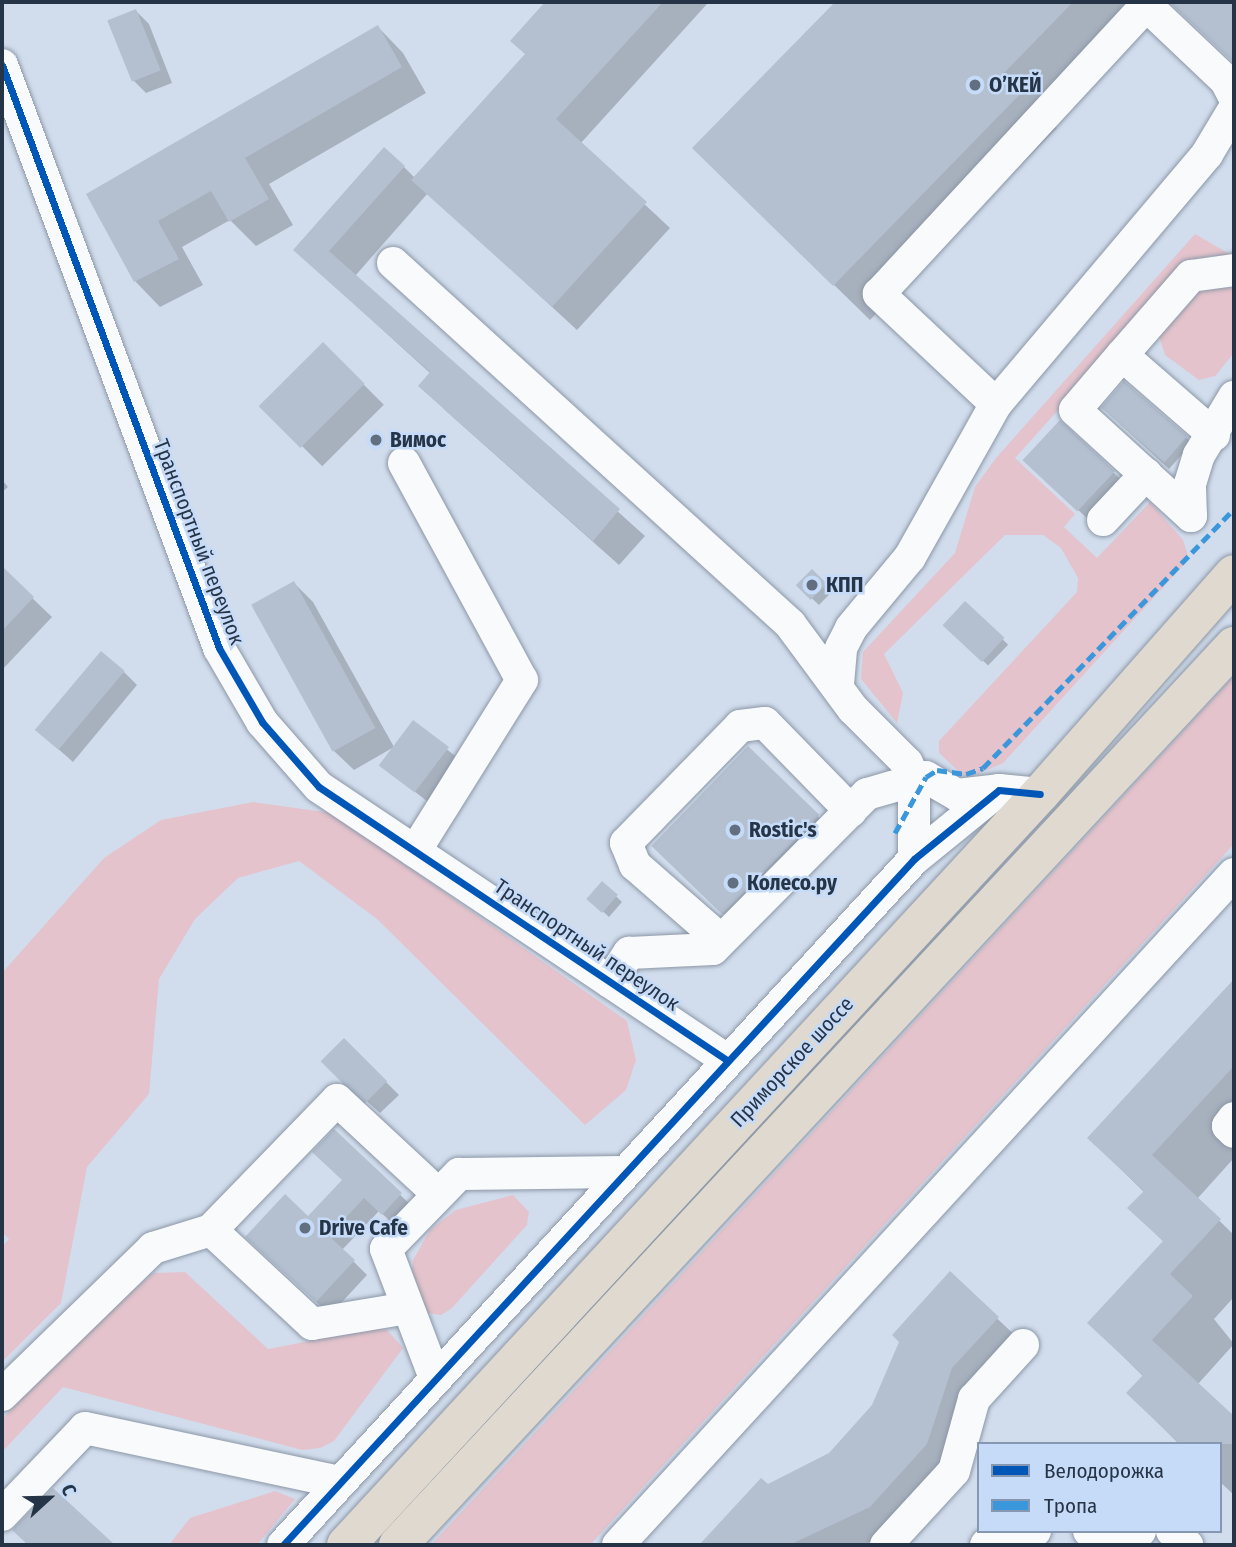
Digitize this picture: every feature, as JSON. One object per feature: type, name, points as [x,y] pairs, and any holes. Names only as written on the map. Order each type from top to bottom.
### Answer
[{"type":"highway","name":"Приморское шоссе","points":[[346,1545],[1040,794],[1234,574]]},
{"type":"highway","name":"Приморское шоссе","points":[[398,1545],[1234,646]]},
{"type":"street","points":[[996,404],[879,294],[1148,3],[1226,81],[1234,97]]},
{"type":"street","name":"Транспортный переулок","points":[[2,65],[219,648],[262,722],[319,787],[727,1060]]},
{"type":"street","points":[[838,684],[841,648],[851,628],[910,557],[996,404],[1208,154],[1234,109]]},
{"type":"street","points":[[393,264],[790,624],[914,779],[914,859]]},
{"type":"street","points":[[1234,270],[1191,276],[1075,410],[1191,516],[1190,484],[1234,397]]},
{"type":"street","points":[[1122,355],[1214,435]]},
{"type":"street","points":[[404,463],[522,680],[415,851]]},
{"type":"street","points":[[1103,520],[1146,474]]},
{"type":"street","points":[[721,940],[635,865],[626,843],[740,726],[765,723],[851,811]]},
{"type":"street","points":[[610,982],[629,953],[681,955],[713,949],[867,794],[914,779],[926,778],[957,795],[999,790],[1040,794]]},
{"type":"street","points":[[283,1545],[914,859],[999,790]]},
{"type":"street","points":[[618,1545],[1234,874]]},
{"type":"street","points":[[2,1395],[153,1248],[211,1230],[337,1100],[437,1193]]},
{"type":"street","points":[[1234,1118],[1228,1126],[1234,1132]]},
{"type":"street","points":[[435,1378],[386,1249],[437,1193],[459,1174],[625,1171]]},
{"type":"street","points":[[211,1230],[312,1324],[408,1308]]},
{"type":"street","points":[[886,1545],[954,1471],[974,1399],[1023,1345]]},
{"type":"street","points":[[2,1515],[85,1428],[340,1482]]},
{"type":"street","points":[[986,1545],[1028,1533]]},
{"type":"street","points":[[1092,1533],[1108,1545]]},
{"type":"street","points":[[1174,1533],[1187,1545]]},
{"type":"shaded area","points":[[1195,234],[1233,256],[1209,256],[1186,268],[1015,458],[1075,514],[1064,527],[1097,558],[1150,502],[1183,540],[1189,559],[1003,763],[967,779],[939,753],[939,741],[1077,592],[1078,578],[1061,548],[1043,535],[1005,535],[884,654],[903,693],[897,723],[861,679],[863,652],[955,553],[975,487],[996,458]]},
{"type":"shaded area","points":[[1211,283],[1234,289],[1234,353],[1215,376],[1199,380],[1165,355],[1158,333],[1196,288]]},
{"type":"shaded area","points":[[1234,676],[1234,844],[590,1545],[431,1545]]},
{"type":"shaded area","points":[[253,802],[332,813],[627,1021],[636,1060],[626,1090],[585,1125],[377,919],[299,861],[238,878],[195,919],[159,979],[149,1094],[87,1167],[61,1303],[2,1362],[2,1247],[9,1239],[2,1232],[2,973],[104,858],[161,820]]},
{"type":"shaded area","points":[[513,1195],[529,1212],[527,1225],[452,1308],[441,1315],[420,1312],[410,1297],[413,1260],[430,1230],[456,1210]]},
{"type":"shaded area","points":[[185,1272],[268,1349],[372,1329],[387,1330],[403,1348],[334,1441],[320,1448],[302,1450],[63,1387],[2,1452],[2,1419],[84,1331],[154,1273]]},
{"type":"shaded area","points":[[275,1491],[295,1499],[257,1545],[169,1545],[190,1518]]},
{"type":"building","points":[[545,2],[663,2],[556,119],[647,202],[552,307],[411,180],[525,54],[510,41]]},
{"type":"building","points":[[835,2],[1073,2],[1004,73],[1023,91],[833,286],[692,148]]},
{"type":"building","points":[[1169,2],[1234,2],[1234,63],[1232,61]]},
{"type":"building","points":[[136,9],[161,70],[132,82],[107,21]]},
{"type":"building","points":[[378,25],[402,67],[245,158],[269,199],[229,222],[211,191],[158,221],[179,259],[134,282],[86,194]]},
{"type":"building","points":[[384,147],[405,166],[329,251],[620,509],[593,541],[418,386],[430,372],[293,250]]},
{"type":"building","points":[[323,342],[365,384],[300,448],[259,406]]},
{"type":"building","points":[[1124,381],[1187,436],[1164,463],[1101,407]]},
{"type":"building","points":[[1060,420],[1115,471],[1077,511],[1022,460]]},
{"type":"building","points":[[2,566],[34,597],[2,631]]},
{"type":"building","name":"КПП","points":[[812,569],[827,584],[811,600],[796,585]]},
{"type":"building","points":[[294,581],[375,728],[333,752],[251,605]]},
{"type":"building","points":[[965,601],[1004,638],[982,662],[942,625]]},
{"type":"building","points":[[101,651],[125,671],[59,750],[35,730]]},
{"type":"building","points":[[413,720],[449,747],[415,793],[379,766]]},
{"type":"building","name":"Rostic's","points":[[748,746],[819,815],[723,915],[651,846]]},
{"type":"building","points":[[602,881],[618,895],[602,913],[586,899]]},
{"type":"building","points":[[1234,979],[1234,1066],[1152,1155],[1221,1219],[1170,1274],[1193,1296],[1152,1340],[1234,1416],[1234,1444],[1178,1442],[1126,1393],[1143,1375],[1087,1323],[1163,1241],[1127,1208],[1144,1191],[1087,1138]]},
{"type":"building","points":[[344,1038],[387,1081],[364,1104],[321,1061]]},
{"type":"building","points":[[334,1129],[402,1193],[382,1215],[364,1198],[329,1236],[355,1260],[316,1302],[245,1237],[285,1194],[308,1216],[342,1180],[312,1152]]},
{"type":"building","points":[[950,1271],[999,1317],[952,1368],[927,1444],[870,1507],[789,1545],[699,1545],[761,1478],[768,1484],[829,1453],[872,1405],[899,1342],[892,1335]]},
{"type":"building","points":[[53,1488],[115,1545],[28,1545],[12,1530]]},
{"type":"marked path","points":[[895,833],[926,777],[937,770],[966,774],[983,768],[1234,509]]},
{"type":"cycle path","points":[[2,65],[219,648],[262,722],[319,787],[727,1060]]},
{"type":"cycle path","points":[[283,1545],[914,859],[999,790],[1040,794]]},
{"type":"place","name":"О’КЕЙ","points":[[975,85]]},
{"type":"place","name":"Вимос","points":[[376,440]]},
{"type":"place","name":"КПП","points":[[812,585]]},
{"type":"place","name":"Rostic's","points":[[735,830]]},
{"type":"place","name":"Колесо.ру","points":[[733,883]]},
{"type":"place","name":"Drive Cafe","points":[[305,1228]]}]
